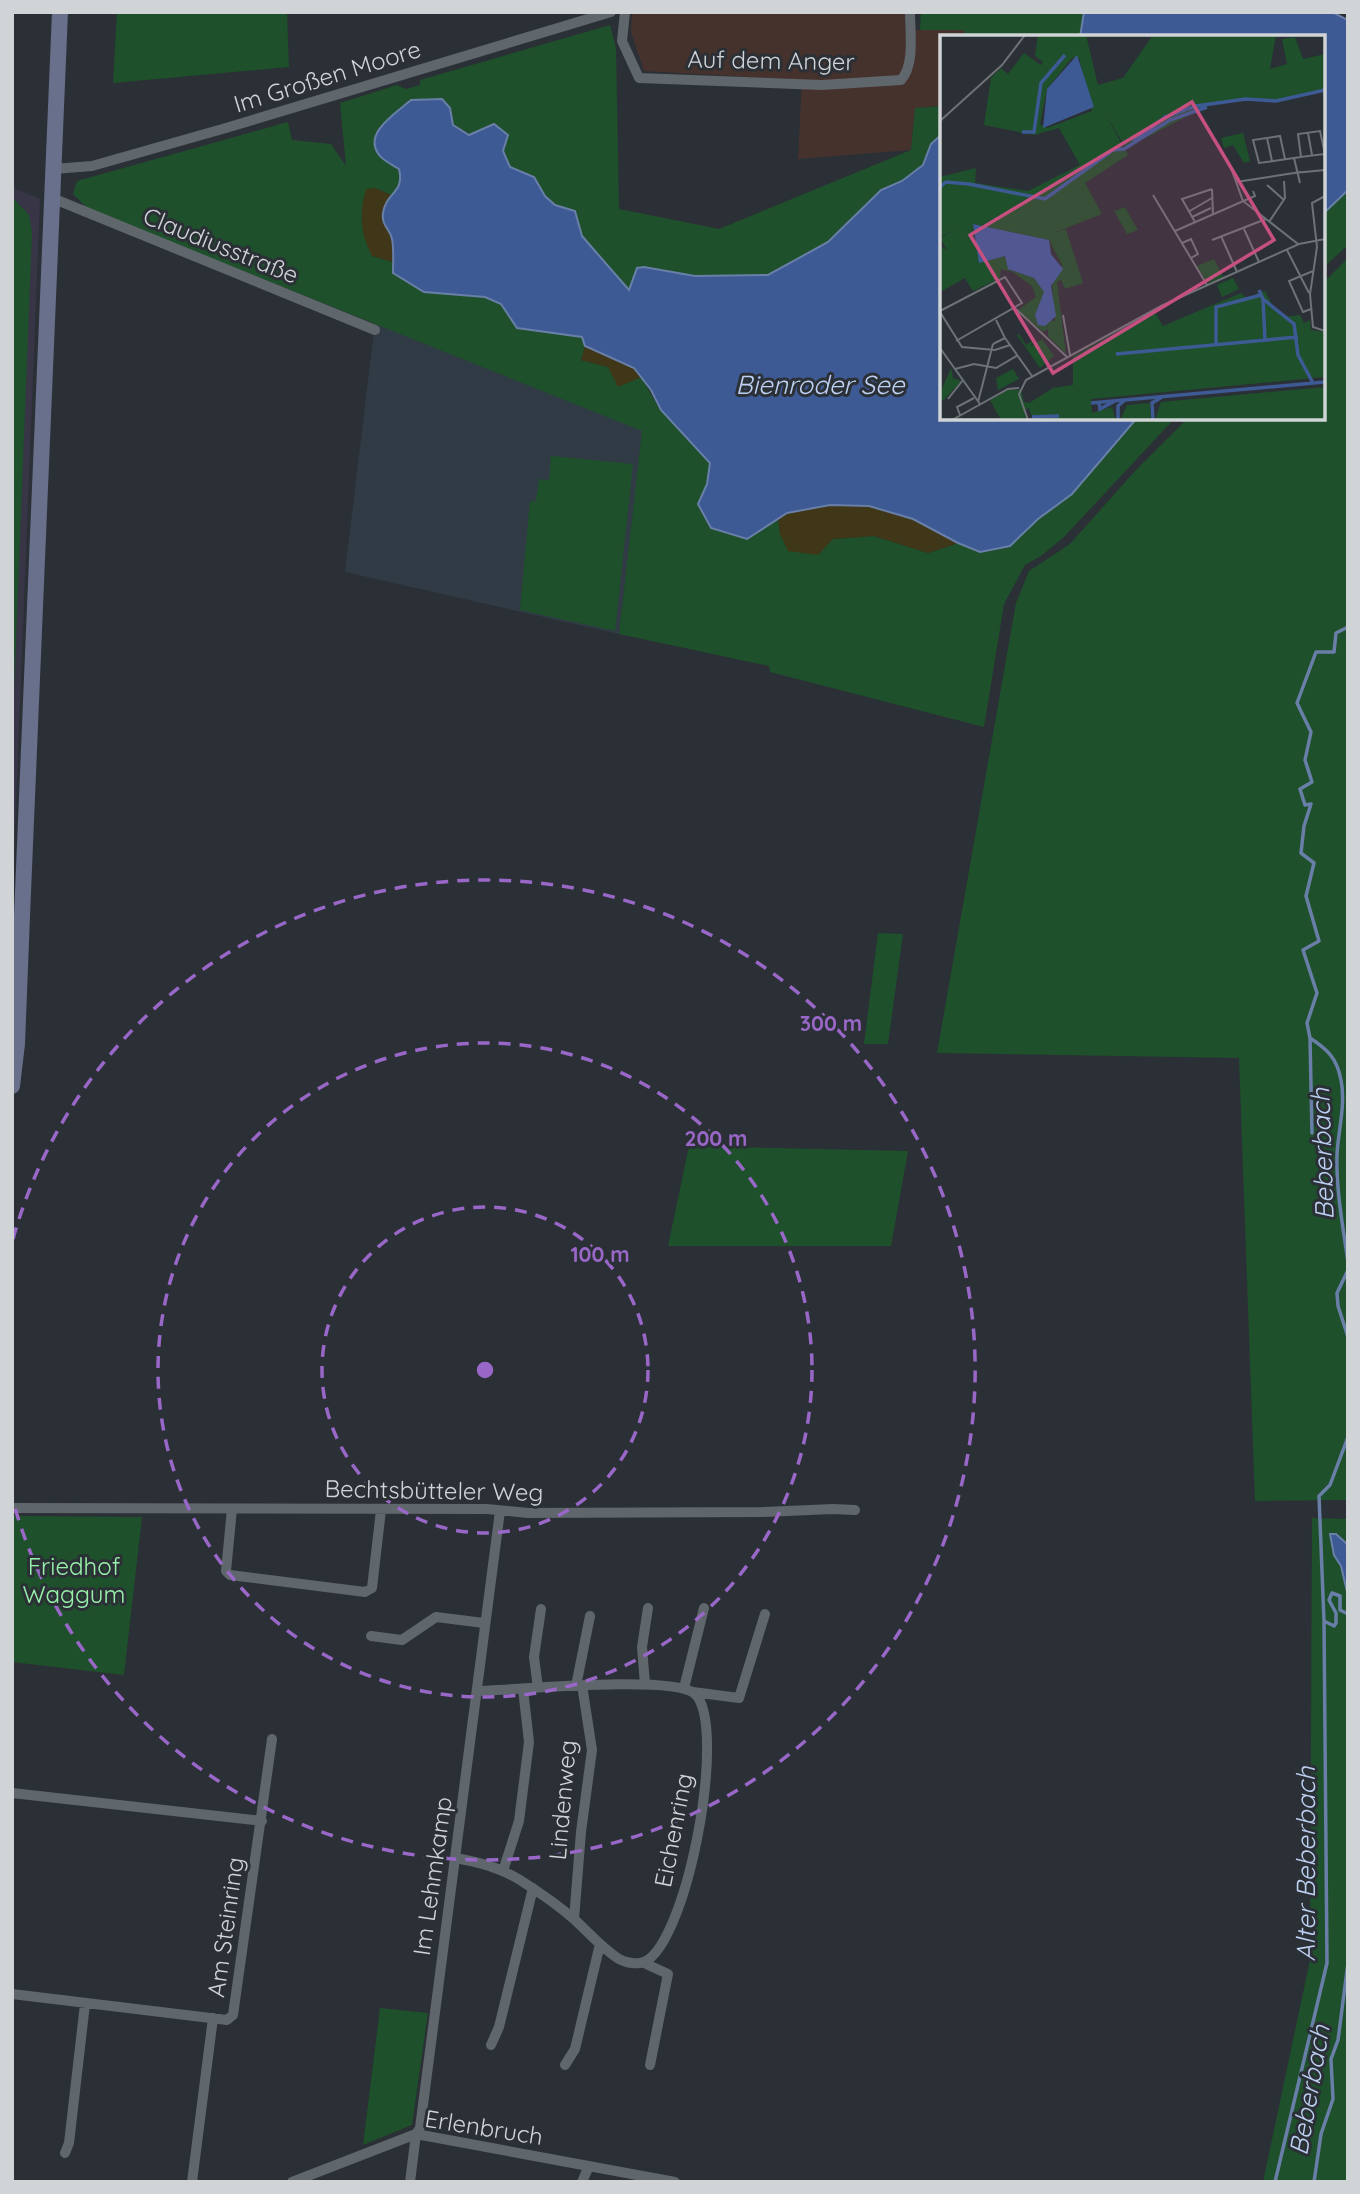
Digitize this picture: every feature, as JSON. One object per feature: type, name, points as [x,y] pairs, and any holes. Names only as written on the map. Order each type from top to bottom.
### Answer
[{"type":"street","points":[[12,1086],[17,1044],[60,12]]},
{"type":"street","name":"Im Großen Moore","points":[[53,169],[105,163],[611,12]]},
{"type":"street","name":"Auf dem Anger","points":[[625,12],[622,41],[639,78],[822,85],[901,80],[909,64],[910,12]]},
{"type":"street","name":"Claudiusstraße","points":[[52,198],[375,330]]},
{"type":"street","name":"Bechtsbütteler Weg","points":[[12,1508],[764,1513],[833,1508],[855,1510]]},
{"type":"street","points":[[232,1509],[226,1572],[230,1575],[365,1592],[372,1588],[381,1510]]},
{"type":"street","name":"Im Lehmkamp","points":[[410,2182],[416,2134],[420,2128],[500,1511]]},
{"type":"street","points":[[645,1684],[642,1647],[648,1608]]},
{"type":"street","points":[[689,1690],[704,1608]]},
{"type":"street","points":[[538,1688],[534,1657],[541,1609]]},
{"type":"street","points":[[477,1691],[645,1684],[739,1698],[765,1614]]},
{"type":"street","points":[[371,1636],[402,1640],[436,1616],[484,1623]]},
{"type":"street","points":[[579,1686],[590,1616]]},
{"type":"street","name":"Lindenweg","points":[[574,1919],[581,1832],[592,1749],[579,1686]]},
{"type":"street","points":[[503,1871],[519,1821],[529,1742],[523,1689]]},
{"type":"street","name":"Eichenring","points":[[644,1963],[656,1953],[673,1923],[698,1828],[705,1786],[708,1735],[703,1707],[689,1690]]},
{"type":"street","name":"Am Steinring","points":[[12,1994],[228,2020],[235,2008],[272,1739]]},
{"type":"street","points":[[12,1793],[262,1821]]},
{"type":"street","points":[[455,1858],[503,1871],[533,1888],[620,1959],[636,1964],[644,1963],[668,1974],[650,2065]]},
{"type":"street","points":[[491,2045],[499,2027],[533,1888]]},
{"type":"street","points":[[565,2065],[575,2049],[600,1944]]},
{"type":"street","points":[[65,2152],[69,2143],[85,2004]]},
{"type":"street","points":[[192,2182],[214,2018]]},
{"type":"street","name":"Erlenbruch","points":[[292,2182],[416,2134],[652,2180],[675,2182]]},
{"type":"street","points":[[582,2182],[589,2166]]},
{"type":"shaded area","points":[[632,12],[906,12],[905,30],[965,30],[964,35],[940,35],[940,106],[915,108],[911,150],[798,159],[802,80],[644,71],[631,32]]},
{"type":"shaded area","points":[[12,187],[40,199],[13,878],[12,878]]},
{"type":"shaded area","points":[[375,323],[505,373],[643,431],[619,634],[345,572]]},
{"type":"green space","points":[[117,12],[287,12],[289,67],[113,83]]},
{"type":"green space","points":[[921,12],[1084,12],[1080,35],[964,35],[964,30],[920,30]]},
{"type":"green space","points":[[610,25],[616,48],[619,209],[719,229],[911,150],[915,108],[940,106],[940,136],[931,144],[923,165],[902,181],[881,190],[828,242],[768,275],[695,276],[637,268],[629,291],[582,236],[575,211],[555,205],[545,197],[534,177],[510,167],[503,151],[453,125],[450,108],[442,99],[411,100],[383,125],[375,140],[375,148],[380,156],[399,169],[400,180],[399,186],[391,195],[375,188],[372,256],[393,262],[462,294],[485,297],[501,304],[517,328],[582,337],[585,346],[581,360],[608,367],[618,386],[641,377],[661,411],[710,463],[707,484],[698,504],[747,539],[778,518],[780,534],[833,539],[874,536],[928,553],[958,543],[980,552],[1009,546],[1038,519],[1072,494],[1135,420],[1173,420],[1064,537],[1025,565],[1004,604],[984,727],[770,672],[769,666],[619,634],[642,431],[88,209],[73,194],[77,181],[288,122],[292,140],[331,144],[346,166],[340,103],[397,85],[406,89],[420,85],[420,80]]},
{"type":"green space","points":[[1348,190],[1348,245],[1325,266],[1325,212]]},
{"type":"green space","points":[[12,197],[29,215],[32,232],[12,743]]},
{"type":"green space","points":[[1348,258],[1348,1500],[1255,1501],[1239,1058],[937,1053],[1016,603],[1029,571],[1070,544],[1135,471],[1186,420],[1325,420],[1325,281]]},
{"type":"green space","points":[[551,456],[633,464],[615,631],[520,610],[530,501],[536,501],[539,479],[549,480]]},
{"type":"green space","points":[[878,933],[903,934],[888,1044],[864,1044]]},
{"type":"green space","points":[[689,1146],[908,1151],[891,1246],[668,1246]]},
{"type":"green space","name":"Friedhof Waggum","points":[[12,1516],[142,1517],[124,1675],[12,1662]]},
{"type":"green space","points":[[1312,1518],[1348,1519],[1348,2182],[1263,2182],[1310,1960]]},
{"type":"green space","points":[[380,2008],[428,2013],[412,2125],[363,2145]]},
{"type":"sand","points":[[375,188],[391,195],[383,212],[392,238],[393,262],[372,256],[363,231],[362,206],[366,189]]},
{"type":"sand","points":[[585,346],[634,368],[641,377],[618,387],[608,367],[581,360]]},
{"type":"sand","points":[[830,505],[869,506],[913,519],[958,543],[928,553],[874,536],[833,539],[818,555],[788,551],[780,534],[778,518],[787,513]]},
{"type":"water","points":[[1084,12],[1332,12],[1348,20],[1348,190],[1325,212],[1325,35],[1080,35]]},
{"type":"water","name":"Bienroder See","points":[[442,99],[450,108],[453,125],[469,135],[494,124],[508,135],[503,151],[510,167],[534,177],[545,196],[555,205],[575,211],[582,236],[629,290],[637,268],[644,267],[695,276],[768,275],[828,242],[881,190],[902,181],[923,165],[931,144],[940,136],[940,420],[1135,420],[1072,494],[1038,519],[1010,546],[980,552],[913,519],[869,506],[830,505],[787,513],[747,539],[711,528],[698,504],[707,484],[710,463],[661,410],[651,390],[634,368],[585,346],[582,337],[517,328],[501,304],[485,297],[424,292],[393,273],[393,242],[383,221],[383,213],[399,183],[399,169],[380,156],[375,148],[375,140],[383,125],[411,100]]},
{"type":"water","points":[[1330,1534],[1336,1534],[1348,1545],[1348,1596],[1341,1566],[1334,1555]]},
{"type":"waterway","name":"Beberbach","points":[[1348,627],[1336,633],[1334,652],[1316,652],[1297,703],[1311,732],[1305,760],[1312,782],[1300,789],[1305,805],[1311,804],[1304,826],[1301,853],[1314,863],[1306,896],[1319,941],[1303,950],[1317,993],[1307,1023],[1310,1038],[1330,1055],[1341,1080],[1342,1108],[1337,1168],[1348,1262]]},
{"type":"waterway","points":[[1310,1038],[1312,1133]]},
{"type":"waterway","name":"Beberbach","points":[[1348,1270],[1337,1293],[1338,1306],[1348,1337]]},
{"type":"waterway","name":"Alter Beberbach","points":[[1275,2182],[1327,1963],[1324,1621],[1319,1496],[1330,1485],[1348,1437]]},
{"type":"waterway","name":"Beberbach","points":[[1324,1621],[1334,1626],[1336,1623],[1336,1613],[1329,1600],[1332,1593],[1340,1596],[1340,1610],[1348,1614]]},
{"type":"waterway","name":"Beberbach","points":[[1314,2182],[1321,2134],[1333,2099],[1331,2059],[1338,2040],[1348,1963]]}]
